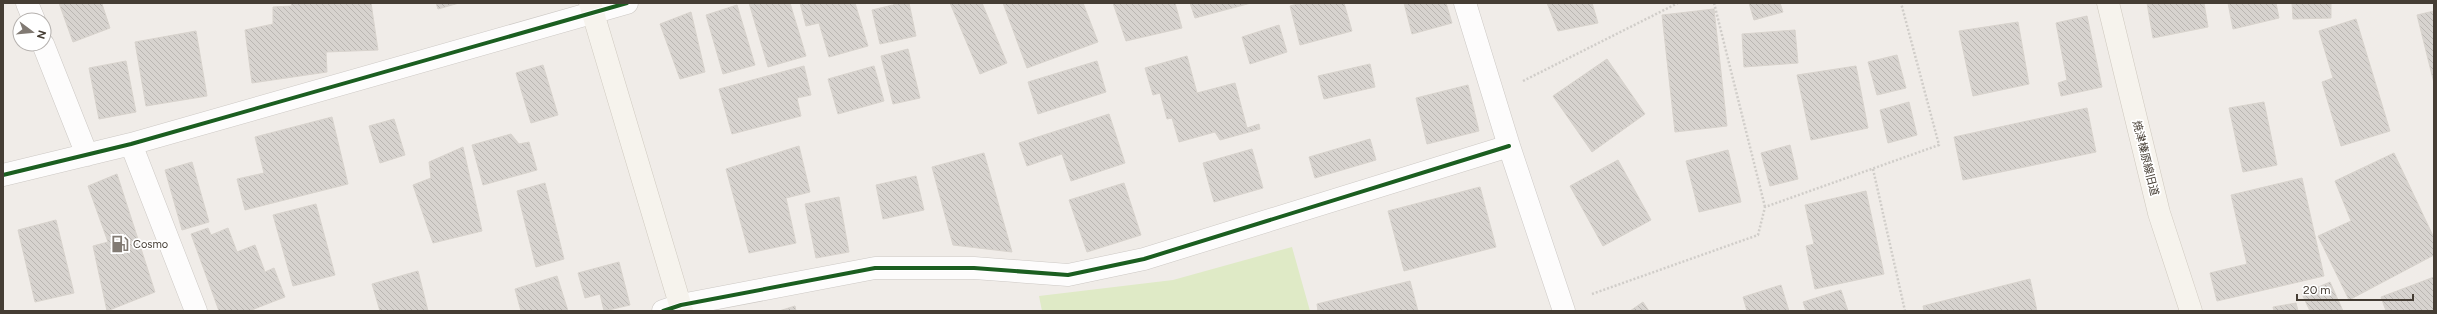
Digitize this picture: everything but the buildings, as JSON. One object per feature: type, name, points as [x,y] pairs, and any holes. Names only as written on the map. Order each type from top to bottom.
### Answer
[{"type":"street","points":[[3,175],[131,144],[591,8],[628,3]]},
{"type":"street","points":[[1465,3],[1509,146],[1562,308]]},
{"type":"street","name":"焼津榛原線旧道","points":[[2108,3],[2159,213],[2191,311]]},
{"type":"street","points":[[591,8],[675,309],[875,268],[974,268],[1068,275],[1144,260],[1509,146]]},
{"type":"street","points":[[46,52],[87,155]]},
{"type":"street","points":[[131,144],[196,311]]},
{"type":"path","points":[[1494,96],[1678,3]]},
{"type":"path","points":[[1562,308],[1758,235],[1765,207],[1714,3]]},
{"type":"path","points":[[1765,207],[1939,145],[1901,3]]},
{"type":"path","points":[[1874,169],[1905,311]]},
{"type":"green space","points":[[1292,247],[1310,311],[1042,311],[1039,296],[1173,280]]},
{"type":"cycle path","points":[[3,175],[131,144],[627,3]]},
{"type":"cycle path","points":[[663,311],[681,305],[875,268],[974,268],[1068,275],[1144,259],[1509,146]]},
{"type":"place","name":"Cosmo","points":[[120,244]]}]
